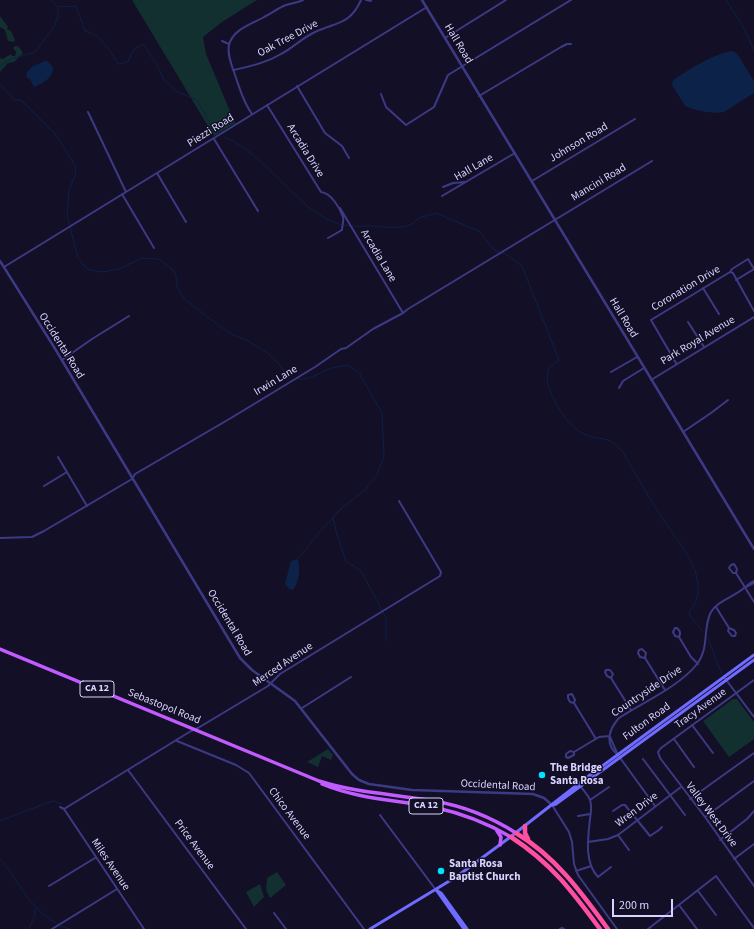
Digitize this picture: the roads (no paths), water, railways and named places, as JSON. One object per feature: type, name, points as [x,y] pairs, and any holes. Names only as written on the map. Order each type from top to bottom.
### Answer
[{"type":"highway","points":[[526,826],[525,834],[532,843]]},
{"type":"highway","name":"CA 12","points":[[516,833],[532,843],[566,874],[608,929]]},
{"type":"highway","name":"CA 12","points":[[511,837],[536,854],[555,872],[573,892],[600,929]]},
{"type":"main road","name":"Sebastopol Road","points":[[0,649],[330,787],[355,795],[432,807],[458,813],[477,820],[511,837]]},
{"type":"main road","name":"Fulton Road","points":[[725,679],[754,655]]},
{"type":"main road","name":"Fulton Road","points":[[370,929],[436,890],[526,826],[555,801],[725,679],[754,660]]},
{"type":"main road","name":"Fulton Road","points":[[552,805],[556,804],[581,787],[619,756]]},
{"type":"main road","name":"Sebastopol Road","points":[[299,773],[343,788],[453,805],[485,816],[516,833]]},
{"type":"main road","points":[[477,820],[500,834],[502,838],[500,845]]},
{"type":"main road","points":[[436,890],[438,895],[464,929]]},
{"type":"main road","points":[[436,890],[441,894],[467,929]]},
{"type":"street","points":[[252,114],[245,104],[234,70],[229,54],[230,44],[236,34],[246,26],[264,18],[280,8],[287,5],[296,4],[303,0]]},
{"type":"street","name":"Oak Tree Drive","points":[[234,70],[256,65],[269,60],[316,32],[348,19],[357,9],[361,0]]},
{"type":"street","points":[[366,0],[372,1]]},
{"type":"street","name":"Hall Road","points":[[422,0],[754,549]]},
{"type":"street","points":[[445,38],[506,0]]},
{"type":"street","points":[[381,94],[386,106],[406,125],[434,108],[448,75],[571,0]]},
{"type":"street","name":"Piezzi Road","points":[[4,267],[427,7]]},
{"type":"street","points":[[222,41],[230,44]]},
{"type":"street","points":[[479,96],[560,47],[571,44]]},
{"type":"street","points":[[297,86],[325,133],[342,146],[349,158]]},
{"type":"street","name":"Arcadia Drive","points":[[267,105],[321,192],[330,196],[343,218],[342,230],[328,238]]},
{"type":"street","points":[[88,112],[126,192]]},
{"type":"street","name":"Johnson Road","points":[[532,181],[635,119]]},
{"type":"street","points":[[214,139],[258,211]]},
{"type":"street","name":"Hall Lane","points":[[442,196],[515,153]]},
{"type":"street","name":"Mancini Road","points":[[554,220],[652,161]]},
{"type":"street","points":[[157,173],[186,222]]},
{"type":"street","points":[[443,186],[453,183],[466,182]]},
{"type":"street","points":[[122,194],[154,248]]},
{"type":"street","name":"Arcadia Lane","points":[[340,208],[403,313]]},
{"type":"street","name":"Irwin Lane","points":[[0,538],[32,538],[132,479],[142,470],[231,418],[315,367],[341,349],[346,348],[373,329],[403,313],[408,308],[554,220]]},
{"type":"street","name":"Coronation Drive","points":[[676,363],[651,320],[730,272],[732,269],[748,259],[754,269]]},
{"type":"street","name":"Occidental Road","points":[[0,261],[62,360],[240,658],[252,670],[290,696],[302,708],[348,770],[355,777],[364,782],[418,790],[534,794],[544,798],[552,805],[569,832],[576,871],[617,929]]},
{"type":"street","points":[[736,280],[754,269]]},
{"type":"street","points":[[730,272],[733,273],[754,311]]},
{"type":"street","points":[[703,288],[719,314]]},
{"type":"street","points":[[62,360],[129,316]]},
{"type":"street","name":"Park Royal Avenue","points":[[651,380],[676,363],[754,317]]},
{"type":"street","points":[[688,322],[704,346]]},
{"type":"street","points":[[611,372],[637,357]]},
{"type":"street","points":[[619,388],[623,381],[644,368]]},
{"type":"street","points":[[683,432],[728,400]]},
{"type":"street","points":[[58,458],[87,506]]},
{"type":"street","points":[[44,486],[67,472]]},
{"type":"street","name":"Merced Avenue","points":[[64,809],[271,683],[280,675],[440,576],[441,572],[399,501]]},
{"type":"street","points":[[736,573],[733,573],[730,569],[731,565],[734,564],[736,567],[736,573],[754,602]]},
{"type":"street","name":"Countryside Drive","points":[[609,736],[613,725],[619,718],[665,690],[689,673],[698,664],[705,649],[707,623],[711,613],[716,607],[754,582]]},
{"type":"street","points":[[716,607],[729,628],[729,634],[735,636],[736,633],[734,630],[729,628]]},
{"type":"street","points":[[679,637],[680,633],[677,628],[675,628],[673,632],[675,636],[679,637],[691,657],[698,664]]},
{"type":"street","points":[[645,658],[646,653],[642,649],[639,650],[640,656],[645,658],[665,690]]},
{"type":"street","points":[[611,678],[612,674],[610,670],[606,670],[605,672],[607,676],[611,678],[631,710]]},
{"type":"street","points":[[302,708],[351,678]]},
{"type":"street","points":[[725,679],[754,718]]},
{"type":"street","name":"Tracy Avenue","points":[[658,752],[674,738],[754,680]]},
{"type":"street","points":[[574,703],[574,696],[572,694],[568,695],[570,702],[574,703],[596,739]]},
{"type":"street","points":[[692,725],[713,753]]},
{"type":"street","points":[[574,752],[568,752],[566,757],[571,757],[574,755],[574,752],[602,736],[609,736],[609,741],[612,747],[655,806]]},
{"type":"street","points":[[674,738],[694,767]]},
{"type":"street","name":"Chico Avenue","points":[[176,741],[236,765],[249,773],[364,929]]},
{"type":"street","name":"Valley West Drive","points":[[658,752],[660,758],[705,817],[754,886]]},
{"type":"street","points":[[690,799],[754,753]]},
{"type":"street","name":"Wren Drive","points":[[643,759],[685,815]]},
{"type":"street","name":"Price Avenue","points":[[128,770],[246,929]]},
{"type":"street","points":[[705,817],[754,781]]},
{"type":"street","points":[[581,787],[590,800],[591,814],[588,842],[591,866],[598,877],[611,867]]},
{"type":"street","points":[[590,800],[609,787]]},
{"type":"street","name":"Wren Drive","points":[[588,842],[608,839],[618,835],[681,787]]},
{"type":"street","points":[[613,811],[624,805],[650,836],[662,826]]},
{"type":"street","points":[[60,807],[64,809]]},
{"type":"street","name":"Miles Avenue","points":[[64,809],[95,858],[144,929]]},
{"type":"street","points":[[720,840],[747,819],[754,811]]},
{"type":"street","points":[[578,816],[591,814]]},
{"type":"street","points":[[380,815],[436,890]]},
{"type":"street","points":[[618,835],[629,850]]},
{"type":"street","points":[[734,859],[754,844]]},
{"type":"street","points":[[49,886],[95,858]]},
{"type":"street","points":[[576,871],[591,866]]},
{"type":"street","points":[[648,929],[716,876],[754,928]]},
{"type":"street","points":[[52,929],[117,889]]},
{"type":"street","points":[[698,891],[716,915]]},
{"type":"street","points":[[679,905],[697,929]]},
{"type":"street","points":[[274,913],[286,929]]},
{"type":"street","points":[[560,929],[564,929]]},
{"type":"water","points":[[731,51],[738,55],[754,81],[754,93],[724,112],[704,112],[685,106],[672,85],[673,80],[708,59]]},
{"type":"water","points":[[45,61],[53,67],[52,74],[45,82],[34,87],[30,79],[27,78],[26,73],[33,66]]},
{"type":"water","points":[[298,559],[299,575],[293,590],[289,589],[285,584],[291,561]]},
{"type":"waterway","points":[[51,0],[58,7],[76,6],[85,31],[100,39],[118,64],[128,62],[133,50],[143,44],[156,63],[164,80],[176,91],[197,100],[211,125],[220,133]]},
{"type":"waterway","points":[[726,0],[742,24],[754,51]]},
{"type":"waterway","points":[[0,66],[11,59],[35,52],[54,27],[58,16],[58,7]]},
{"type":"waterway","points":[[0,84],[14,100],[21,100],[56,135],[76,167],[75,175],[69,190],[67,215],[78,258],[84,266],[90,270],[102,272],[119,269],[142,258],[159,259],[173,270],[176,276],[177,287],[183,298],[233,335],[248,341],[266,352],[276,361],[288,376]]},
{"type":"waterway","points":[[224,137],[240,145],[255,156],[308,207],[323,217],[339,224],[352,226],[401,227],[413,223],[419,218],[436,213],[479,231],[494,250],[507,255],[522,266],[559,360],[549,368],[547,380],[552,395],[566,418],[578,430],[591,437],[609,440],[614,443],[624,454],[656,508],[683,547],[692,563],[697,580],[698,594],[689,614],[703,632]]},
{"type":"waterway","points":[[298,379],[310,378],[329,369],[348,365],[359,373],[382,413],[384,456],[377,475],[365,490],[333,517],[346,561],[361,571],[382,610]]},
{"type":"waterway","points":[[298,559],[322,529],[333,518]]},
{"type":"waterway","points":[[383,612],[386,619],[386,640]]},
{"type":"waterway","points":[[708,638],[722,675]]},
{"type":"waterway","points":[[0,821],[53,801],[62,804]]},
{"type":"waterway","points":[[0,858],[31,902],[43,914],[58,924]]},
{"type":"waterway","points":[[29,929],[35,915],[35,909]]},
{"type":"waterway","points":[[59,926],[69,929]]},
{"type":"place","name":"The Bridge Santa Rosa","points":[[542,775]]},
{"type":"place","name":"Santa Rosa Baptist Church","points":[[441,871]]}]
